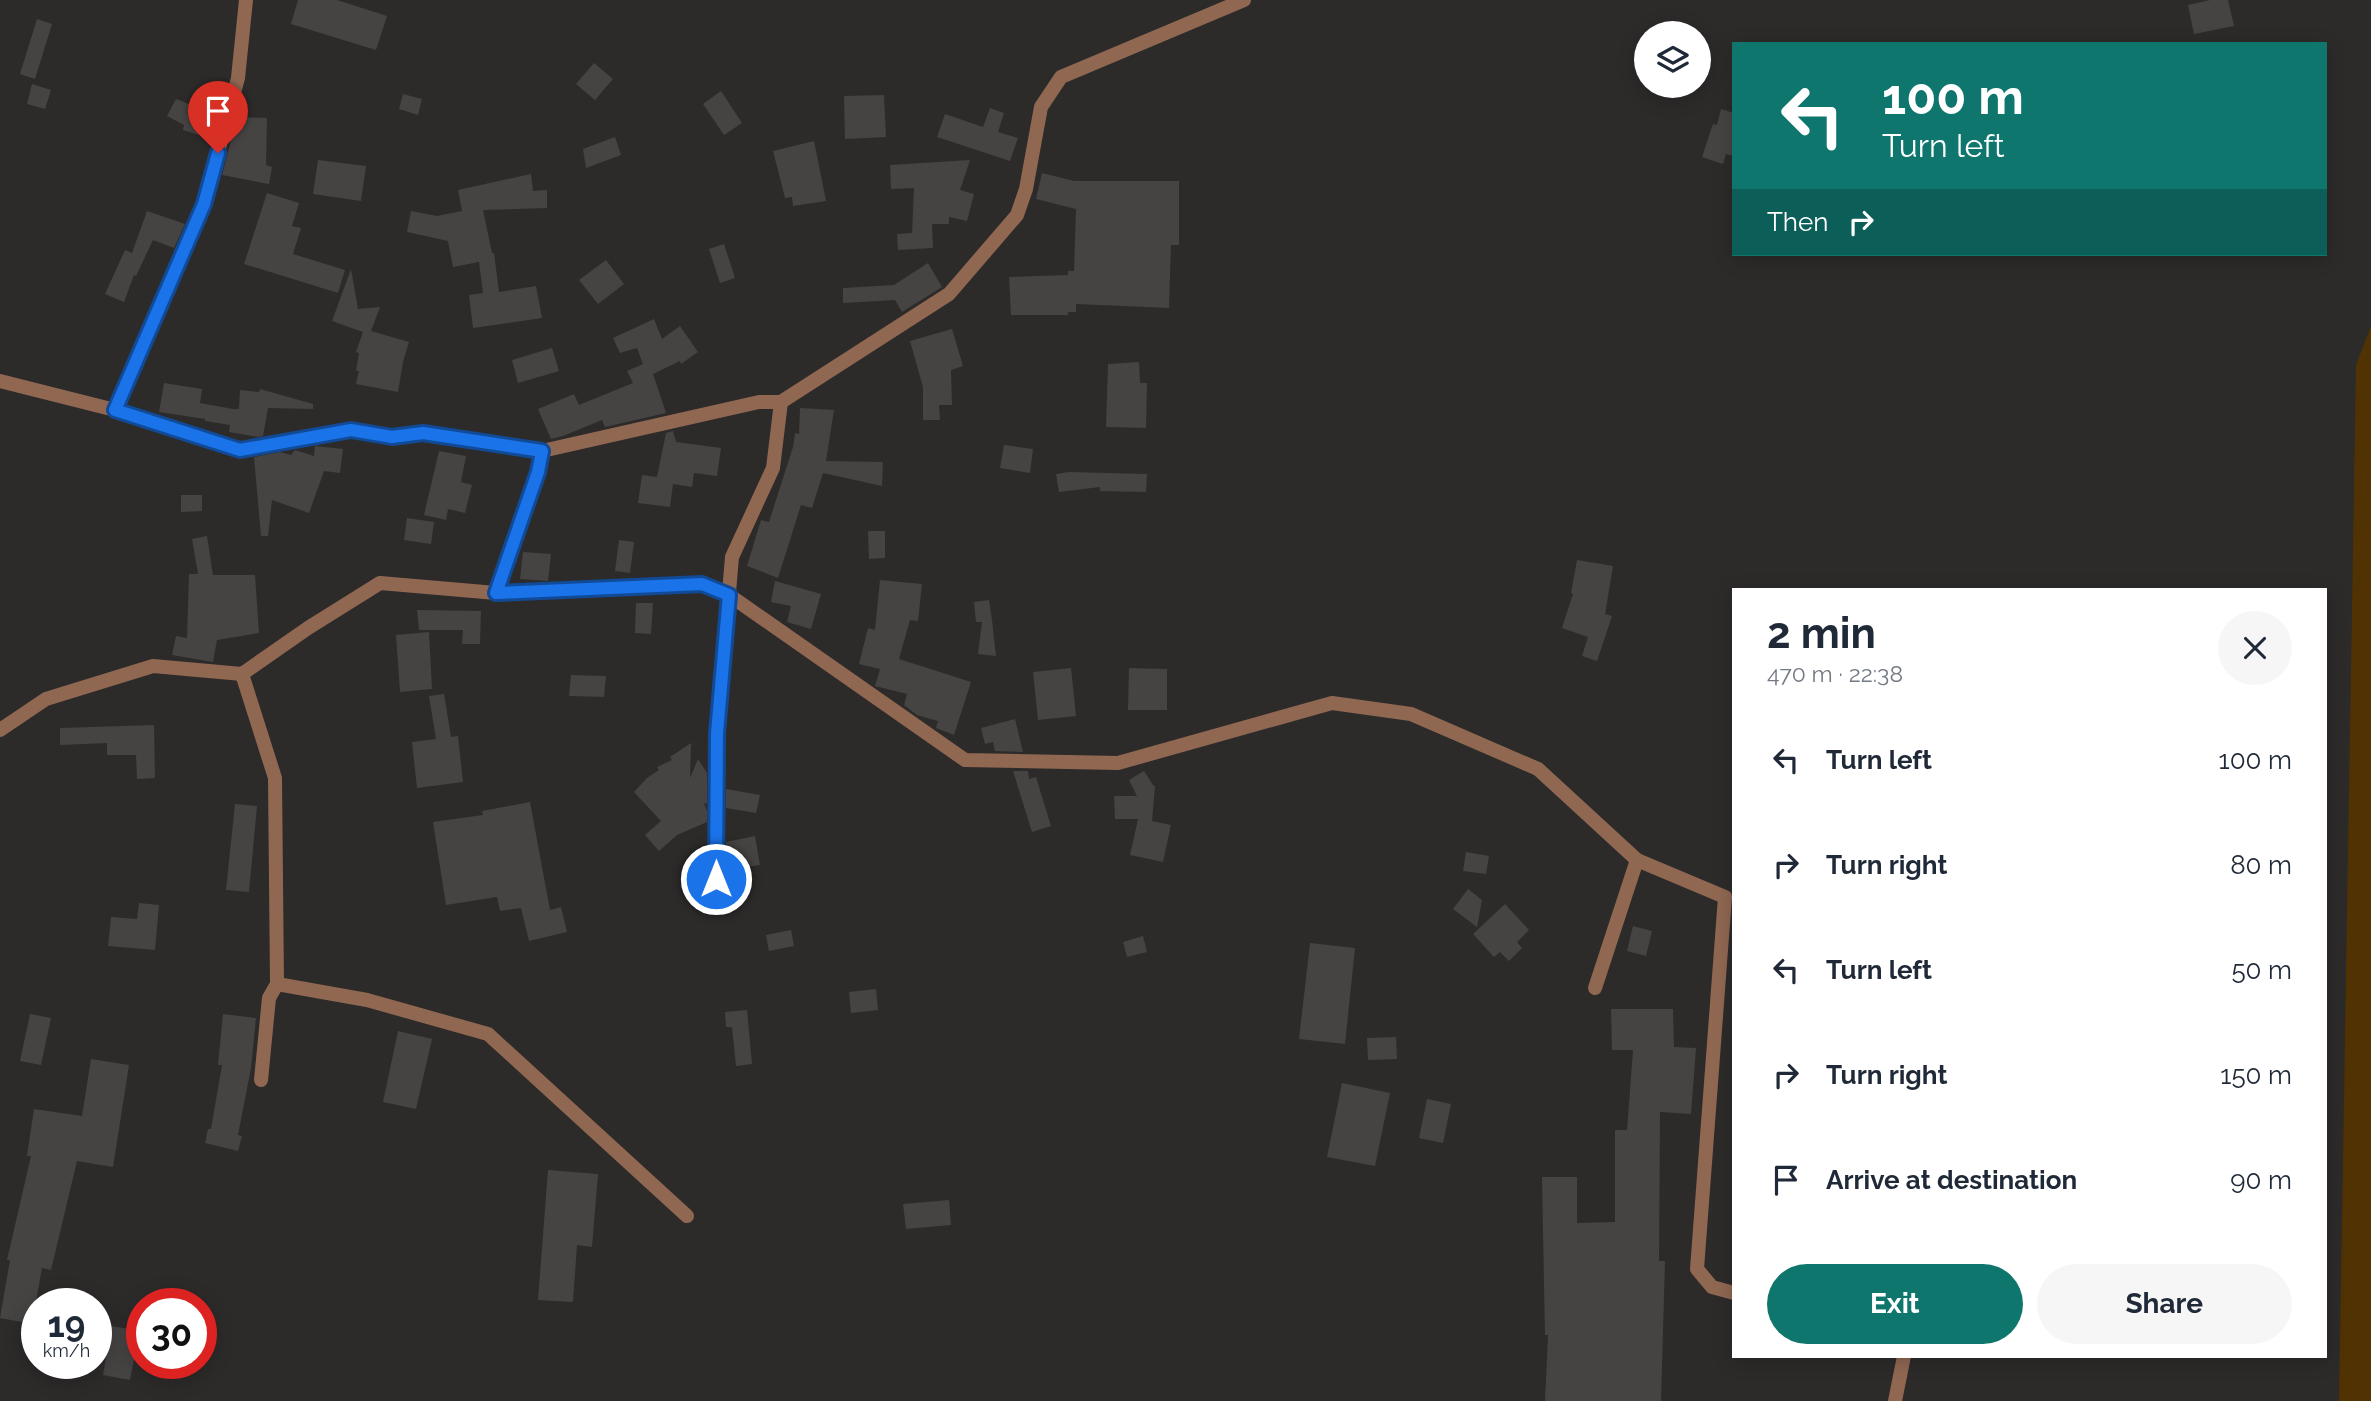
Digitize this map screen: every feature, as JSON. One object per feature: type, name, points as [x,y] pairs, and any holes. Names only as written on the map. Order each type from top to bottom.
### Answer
[{"type":"street","points":[[115,410],[204,204],[238,78],[246,0]]},
{"type":"street","points":[[0,381],[115,410],[240,450],[351,430],[392,437],[423,433],[542,451],[759,402],[781,402],[949,293],[1017,215],[1026,188],[1041,107],[1060,77],[1244,0]]},
{"type":"street","points":[[716,879],[717,733],[732,557],[774,468],[781,402]]},
{"type":"street","points":[[496,593],[538,472],[542,451]]},
{"type":"street","points":[[0,730],[46,699],[153,666],[242,674],[380,583],[496,593],[702,584],[729,595],[965,760],[1118,763],[1332,703],[1411,714],[1538,768],[1637,860],[1725,897],[1696,1269],[1712,1287],[1732,1292]]},
{"type":"street","points":[[242,674],[275,778],[277,984],[269,998],[261,1080]]},
{"type":"street","points":[[1595,988],[1637,860]]},
{"type":"street","points":[[277,984],[367,1000],[488,1034],[687,1216]]},
{"type":"street","points":[[1895,1401],[1904,1358]]},
{"type":"shaded area","points":[[2371,326],[2371,1401],[2339,1401],[2356,365]]},
{"type":"building","points":[[298,0],[337,0],[387,16],[376,50],[291,24]]},
{"type":"building","points":[[2210,0],[2228,0],[2234,26],[2194,34],[2188,5]]},
{"type":"building","points":[[37,19],[52,24],[35,79],[20,74]]},
{"type":"building","points":[[594,63],[613,79],[595,100],[576,84]]},
{"type":"building","points":[[32,84],[51,90],[45,109],[27,104]]},
{"type":"building","points":[[721,91],[742,123],[724,135],[703,104]]},
{"type":"building","points":[[403,94],[422,99],[418,115],[399,109]]},
{"type":"building","points":[[884,95],[886,137],[845,139],[844,96]]},
{"type":"building","points":[[176,99],[218,115],[212,139],[183,130],[184,125],[167,116]]},
{"type":"building","points":[[990,108],[1004,113],[998,132],[1018,138],[1010,161],[937,137],[945,114],[983,127]]},
{"type":"building","points":[[1721,109],[1732,112],[1732,156],[1726,154],[1723,164],[1702,157],[1713,124],[1717,125]]},
{"type":"building","points":[[237,117],[267,118],[266,165],[272,167],[269,184],[222,175]]},
{"type":"building","points":[[615,137],[621,155],[586,168],[583,149]]},
{"type":"building","points":[[814,141],[826,201],[793,206],[792,197],[785,198],[773,151]]},
{"type":"building","points":[[318,160],[366,166],[361,201],[313,194]]},
{"type":"building","points":[[970,160],[960,190],[974,194],[967,221],[949,217],[949,224],[932,224],[933,248],[898,250],[897,234],[912,233],[914,188],[891,189],[890,165]]},
{"type":"building","points":[[1042,173],[1074,181],[1179,181],[1179,245],[1171,245],[1169,308],[1076,304],[1076,312],[1068,312],[1068,315],[1011,315],[1009,277],[1068,275],[1068,271],[1074,271],[1076,209],[1036,199]]},
{"type":"building","points":[[531,174],[533,191],[547,190],[547,208],[483,210],[494,253],[499,292],[536,286],[542,318],[473,328],[469,295],[483,293],[479,262],[453,267],[448,241],[407,232],[411,211],[437,216],[462,211],[458,190]]},
{"type":"building","points":[[267,193],[299,203],[292,226],[301,228],[293,254],[345,270],[338,293],[244,264]]},
{"type":"building","points":[[147,211],[185,224],[174,248],[153,240],[136,276],[134,275],[124,302],[105,294],[125,250],[132,253]]},
{"type":"building","points":[[724,244],[735,278],[720,283],[709,249]]},
{"type":"building","points":[[606,260],[624,284],[598,304],[579,280]]},
{"type":"building","points":[[928,263],[942,287],[902,312],[895,300],[843,303],[843,288],[894,285]]},
{"type":"building","points":[[351,269],[358,309],[380,307],[371,331],[409,342],[398,392],[356,384],[359,353],[356,352],[363,332],[332,321]]},
{"type":"building","points":[[654,319],[662,339],[680,326],[698,352],[681,364],[680,361],[653,374],[666,413],[605,427],[602,420],[551,439],[538,409],[574,394],[579,405],[633,383],[627,371],[643,364],[637,348],[620,353],[613,338]]},
{"type":"building","points":[[952,329],[963,366],[951,370],[952,405],[939,405],[940,420],[923,420],[923,387],[910,341]]},
{"type":"building","points":[[552,348],[559,371],[518,383],[512,360]]},
{"type":"building","points":[[1139,362],[1140,383],[1147,383],[1146,428],[1106,427],[1108,364]]},
{"type":"building","points":[[164,383],[202,389],[200,403],[233,409],[239,409],[240,390],[259,392],[260,389],[313,404],[313,409],[268,408],[263,436],[229,432],[230,425],[159,412]]},
{"type":"building","points":[[800,408],[834,410],[826,461],[883,462],[882,486],[823,473],[812,508],[801,505],[778,578],[747,566],[761,520],[769,522],[795,433],[799,434]]},
{"type":"building","points":[[673,431],[676,442],[721,448],[717,476],[694,473],[692,487],[673,484],[670,507],[638,503],[642,475],[657,477],[666,433]]},
{"type":"building","points":[[1004,445],[1033,449],[1030,473],[1000,468]]},
{"type":"building","points":[[315,446],[343,449],[340,473],[324,471],[309,513],[272,500],[268,536],[261,536],[254,457],[280,452],[291,455],[295,450],[314,456]]},
{"type":"building","points":[[439,451],[466,456],[461,482],[472,485],[465,513],[448,509],[446,520],[424,515]]},
{"type":"building","points":[[1056,474],[1147,474],[1146,492],[1100,491],[1100,487],[1059,492]]},
{"type":"building","points":[[181,495],[202,495],[202,511],[181,512]]},
{"type":"building","points":[[407,518],[434,522],[431,544],[404,540]]},
{"type":"building","points":[[868,531],[885,531],[885,558],[869,559]]},
{"type":"building","points":[[207,536],[213,575],[255,575],[259,633],[217,640],[213,662],[172,655],[176,636],[187,638],[189,574],[198,574],[192,539]]},
{"type":"building","points":[[619,540],[634,542],[630,573],[615,571]]},
{"type":"building","points":[[523,552],[551,554],[548,581],[520,579]]},
{"type":"building","points":[[1577,560],[1613,566],[1605,614],[1612,616],[1597,661],[1582,656],[1588,637],[1562,628],[1573,594],[1571,593]]},
{"type":"building","points":[[880,580],[922,584],[918,621],[910,620],[899,659],[971,682],[954,735],[936,728],[938,721],[917,715],[904,705],[907,694],[875,686],[880,669],[859,664],[868,628],[875,630]]},
{"type":"building","points":[[775,581],[821,594],[811,629],[787,622],[791,606],[771,602]]},
{"type":"building","points":[[989,600],[996,656],[978,654],[982,622],[976,622],[974,602]]},
{"type":"building","points":[[636,603],[653,603],[651,634],[635,633]]},
{"type":"building","points":[[417,610],[481,611],[480,644],[462,644],[463,630],[419,630]]},
{"type":"building","points":[[429,632],[432,689],[400,692],[396,635]]},
{"type":"building","points":[[1071,668],[1076,716],[1038,720],[1033,672]]},
{"type":"building","points":[[1129,668],[1167,669],[1167,710],[1128,710]]},
{"type":"building","points":[[571,675],[606,676],[604,697],[569,696]]},
{"type":"building","points":[[444,694],[451,737],[458,736],[463,782],[417,788],[412,742],[436,739],[429,696]]},
{"type":"building","points":[[1015,719],[1023,752],[995,751],[993,742],[985,744],[981,728]]},
{"type":"building","points":[[154,725],[155,778],[137,779],[136,755],[107,755],[107,743],[60,745],[60,728]]},
{"type":"building","points":[[691,743],[690,778],[698,759],[707,773],[707,804],[704,803],[707,822],[677,835],[659,851],[645,835],[661,821],[634,792],[659,770],[657,767],[672,760],[670,757]]},
{"type":"building","points":[[1013,771],[1028,771],[1029,779],[1036,777],[1051,826],[1032,832]]},
{"type":"building","points":[[1144,771],[1155,786],[1152,821],[1171,825],[1163,862],[1130,855],[1138,819],[1115,819],[1114,796],[1137,796],[1129,780]]},
{"type":"building","points":[[726,789],[760,795],[756,813],[726,808]]},
{"type":"building","points":[[530,802],[550,910],[561,907],[567,932],[529,941],[521,908],[500,911],[497,897],[446,905],[433,822],[483,815],[482,811]]},
{"type":"building","points":[[235,804],[257,806],[249,892],[226,890]]},
{"type":"building","points":[[755,836],[760,865],[726,870],[726,842]]},
{"type":"building","points":[[1466,852],[1489,856],[1486,874],[1463,871]]},
{"type":"building","points":[[1468,889],[1482,900],[1477,927],[1453,909]]},
{"type":"building","points":[[139,903],[159,905],[155,950],[108,946],[111,917],[137,919]]},
{"type":"building","points":[[1505,904],[1529,930],[1517,942],[1522,948],[1509,961],[1500,952],[1494,957],[1473,934]]},
{"type":"building","points":[[1633,926],[1652,931],[1646,956],[1627,951]]},
{"type":"building","points":[[791,930],[794,946],[769,951],[766,935]]},
{"type":"building","points":[[1143,936],[1147,952],[1127,957],[1123,942]]},
{"type":"building","points":[[1310,943],[1355,948],[1345,1044],[1299,1039]]},
{"type":"building","points":[[876,989],[878,1010],[851,1013],[849,992]]},
{"type":"building","points":[[1611,1009],[1673,1009],[1674,1047],[1696,1048],[1691,1114],[1660,1112],[1659,1261],[1665,1261],[1661,1401],[1545,1401],[1548,1335],[1545,1335],[1542,1177],[1577,1177],[1577,1223],[1615,1222],[1615,1130],[1627,1130],[1633,1050],[1612,1050]]},
{"type":"building","points":[[747,1010],[752,1064],[736,1066],[732,1027],[726,1027],[725,1012]]},
{"type":"building","points":[[30,1014],[51,1018],[41,1065],[20,1061]]},
{"type":"building","points":[[223,1014],[256,1018],[251,1068],[238,1135],[242,1136],[238,1151],[205,1143],[208,1129],[211,1129],[222,1065],[218,1065]]},
{"type":"building","points":[[398,1031],[432,1039],[416,1109],[383,1102]]},
{"type":"building","points":[[1396,1037],[1397,1059],[1368,1060],[1367,1038]]},
{"type":"building","points":[[91,1059],[129,1065],[113,1167],[77,1161],[51,1270],[42,1268],[38,1288],[21,1288],[21,1322],[0,1318],[10,1260],[7,1260],[31,1156],[27,1156],[34,1109],[82,1116]]},
{"type":"building","points":[[1342,1083],[1390,1093],[1375,1166],[1327,1157]]},
{"type":"building","points":[[1427,1099],[1451,1104],[1443,1143],[1419,1138]]},
{"type":"building","points":[[548,1170],[598,1174],[592,1247],[577,1245],[573,1302],[538,1300]]},
{"type":"building","points":[[949,1200],[951,1225],[906,1229],[903,1204]]},
{"type":"building","points":[[112,1326],[126,1328],[126,1379],[130,1380],[112,1377]]},
{"type":"route","points":[[218,153],[204,204],[115,410],[240,450],[351,430],[392,437],[423,433],[542,451],[538,472],[496,593],[702,584],[729,595],[717,733],[716,879]]}]
